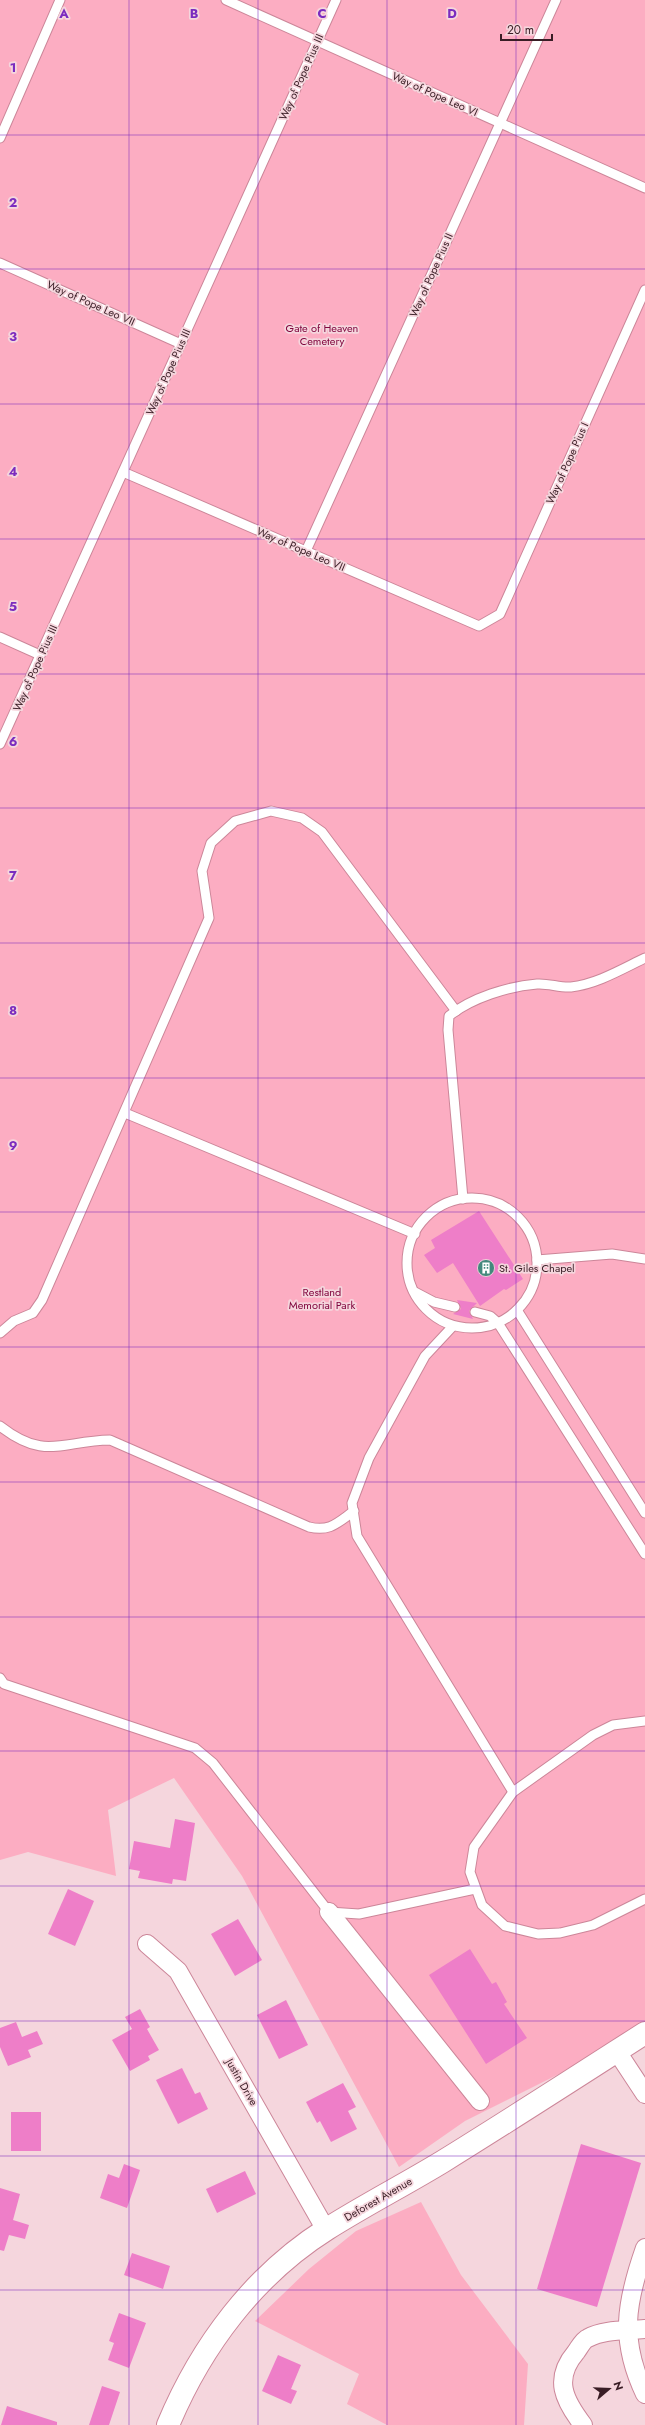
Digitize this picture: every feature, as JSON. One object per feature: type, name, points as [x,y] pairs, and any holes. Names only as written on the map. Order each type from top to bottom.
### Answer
[{"type":"street","points":[[329,1912],[480,2101]]},
{"type":"street","name":"Justin Drive","points":[[147,1944],[178,1971],[326,2230]]},
{"type":"street","name":"Deforest Avenue","points":[[168,2425],[207,2351],[233,2312],[268,2275],[326,2230],[441,2162],[616,2050],[644,2035]]},
{"type":"street","points":[[616,2050],[645,2094]]},
{"type":"street","points":[[645,2248],[631,2287],[628,2311],[636,2330],[632,2357],[645,2394]]},
{"type":"street","points":[[583,2425],[564,2396],[562,2378],[572,2356],[587,2338],[608,2332],[636,2330]]},
{"type":"lane","points":[[0,138],[60,0]]},
{"type":"lane","name":"Way of Pope Leo VI","points":[[226,0],[645,188]]},
{"type":"lane","name":"Way of Pope Pius III","points":[[0,744],[336,0]]},
{"type":"lane","name":"Way of Pope Pius II","points":[[306,551],[556,0]]},
{"type":"lane","name":"Way of Pope Leo VII","points":[[0,263],[181,344]]},
{"type":"lane","name":"Way of Pope Pius I","points":[[479,626],[500,614],[645,290]]},
{"type":"lane","name":"Way of Pope Leo VII","points":[[123,472],[479,626]]},
{"type":"lane","points":[[0,637],[40,655]]},
{"type":"lane","points":[[0,1333],[14,1321],[33,1313],[42,1300],[209,918],[202,871],[212,842],[235,821],[271,811],[302,818],[322,832],[456,1011]]},
{"type":"lane","points":[[463,1199],[448,1030],[450,1016],[462,1006],[493,994],[538,984],[570,987],[589,982],[645,958]]},
{"type":"lane","points":[[125,1113],[415,1234]]},
{"type":"lane","points":[[463,1199],[485,1200],[506,1208],[522,1222],[529,1234],[537,1260],[535,1281],[526,1300],[517,1310],[512,1315],[498,1322],[474,1329],[453,1326],[435,1317],[419,1301],[410,1281],[407,1259],[415,1234],[424,1219],[442,1206],[463,1199]]},
{"type":"lane","points":[[537,1260],[612,1254],[645,1259]]},
{"type":"lane","points":[[415,1292],[434,1302],[455,1307]]},
{"type":"lane","points":[[517,1310],[645,1513]]},
{"type":"lane","points":[[475,1312],[490,1316],[498,1322],[645,1554]]},
{"type":"lane","points":[[453,1326],[425,1356],[369,1458],[352,1502],[357,1536],[513,1792]]},
{"type":"lane","points":[[0,1426],[16,1439],[41,1447],[67,1447],[91,1440],[110,1440],[310,1527],[322,1530],[336,1524],[354,1511]]},
{"type":"lane","points":[[0,1678],[4,1684],[195,1748],[213,1763],[329,1912],[359,1914],[475,1889]]},
{"type":"lane","points":[[645,1720],[613,1725],[593,1735],[513,1792],[474,1847],[470,1872],[482,1905],[504,1926],[538,1934],[560,1934],[593,1925],[645,1899]]},
{"type":"green space","points":[[0,0],[645,0],[645,2031],[465,2121],[399,2167],[242,1876],[174,1778],[108,1810],[116,1876],[28,1852],[0,1860]]},
{"type":"green space","points":[[421,2202],[461,2275],[528,2364],[524,2425],[387,2425],[347,2404],[359,2374],[255,2321],[309,2269],[356,2231]]},
{"type":"building","name":"St. Giles Chapel","points":[[479,1211],[523,1279],[506,1290],[504,1289],[480,1306],[453,1263],[437,1273],[424,1255],[435,1248],[431,1240]]},
{"type":"building","points":[[457,1300],[477,1303],[469,1311],[473,1319],[453,1314],[461,1309]]},
{"type":"building","points":[[175,1819],[195,1823],[186,1881],[173,1879],[172,1884],[138,1878],[140,1871],[129,1869],[134,1841],[170,1848]]},
{"type":"building","points":[[68,1889],[94,1901],[75,1946],[48,1934]]},
{"type":"building","points":[[238,1919],[262,1960],[235,1976],[211,1934]]},
{"type":"building","points":[[470,1949],[492,1984],[496,1982],[507,2002],[504,2004],[527,2038],[486,2064],[429,1975]]},
{"type":"building","points":[[286,2000],[308,2045],[279,2059],[257,2015]]},
{"type":"building","points":[[140,2009],[150,2027],[147,2029],[159,2050],[148,2056],[150,2060],[130,2071],[112,2040],[132,2029],[125,2017]]},
{"type":"building","points":[[16,2022],[22,2037],[37,2031],[43,2044],[28,2050],[31,2057],[8,2066],[0,2047],[0,2028]]},
{"type":"building","points":[[182,2068],[195,2094],[200,2092],[208,2109],[178,2124],[156,2080]]},
{"type":"building","points":[[343,2083],[356,2107],[348,2111],[357,2129],[331,2142],[320,2121],[317,2123],[306,2102]]},
{"type":"building","points":[[11,2112],[41,2112],[41,2151],[11,2151]]},
{"type":"building","points":[[581,2144],[641,2163],[597,2307],[537,2289]]},
{"type":"building","points":[[124,2164],[140,2170],[127,2208],[100,2198],[108,2174],[119,2178]]},
{"type":"building","points":[[245,2171],[256,2194],[217,2213],[206,2189]]},
{"type":"building","points":[[0,2188],[20,2194],[13,2220],[29,2225],[25,2239],[9,2235],[4,2251],[0,2250]]},
{"type":"building","points":[[132,2253],[170,2266],[163,2289],[124,2275]]},
{"type":"building","points":[[119,2313],[146,2323],[129,2368],[108,2360],[114,2343],[109,2341]]},
{"type":"building","points":[[278,2355],[301,2365],[291,2389],[297,2391],[291,2404],[262,2391]]},
{"type":"building","points":[[102,2386],[120,2392],[109,2425],[89,2425]]},
{"type":"building","points":[[7,2406],[57,2422],[57,2425],[1,2425]]},
{"type":"place","name":"St. Giles Chapel","points":[[486,1268]]},
{"type":"park label","name":"Gate of Heaven Cemetery","points":[[322,334]]},
{"type":"park label","name":"Restland Memorial Park","points":[[322,1298]]}]
